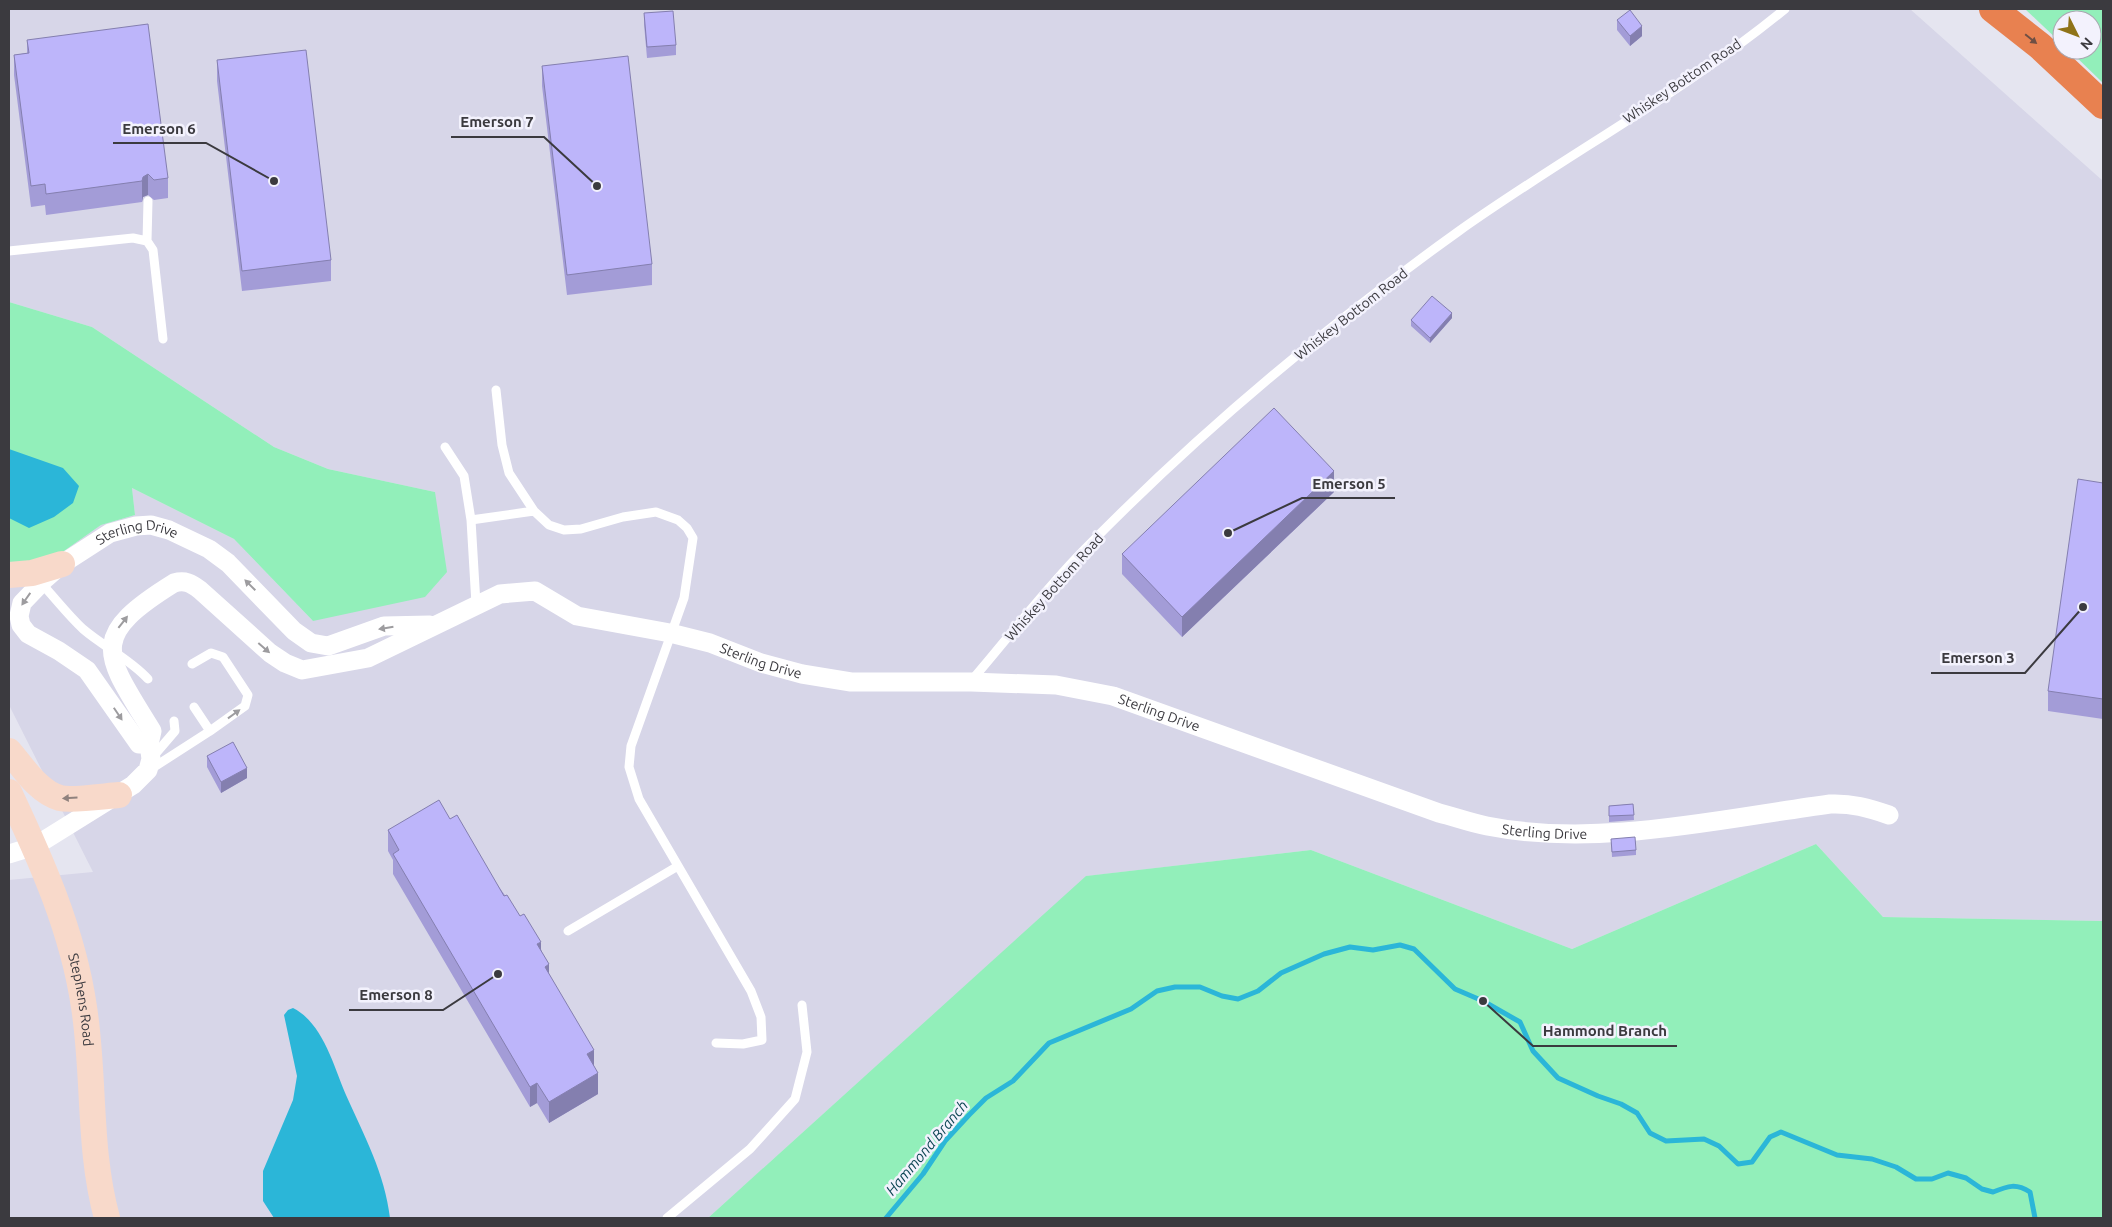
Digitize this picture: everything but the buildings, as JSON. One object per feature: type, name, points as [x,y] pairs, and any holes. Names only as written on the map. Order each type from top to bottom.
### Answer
[{"type":"highway","points":[[1992,9],[2040,46],[2103,105]]},
{"type":"street","name":"Sterling Drive","points":[[149,758],[87,670],[59,650],[32,638],[24,630],[20,621],[20,610],[27,596],[62,564],[110,533],[136,526],[151,525],[169,530],[218,555],[294,630],[311,643],[328,646],[384,626],[434,625]]},
{"type":"street","points":[[9,575],[32,573],[62,564]]},
{"type":"street","name":"Sterling Drive","points":[[112,652],[115,635],[125,619],[141,604],[180,581],[192,584],[200,590],[270,653],[285,664],[302,670],[368,658],[500,594],[536,591],[577,616],[670,633],[710,643],[761,663],[802,674],[852,682],[971,682],[1056,685],[1113,696],[1439,813],[1487,826],[1540,832],[1595,834],[1653,829],[1848,803],[1889,815]]},
{"type":"street","points":[[9,854],[34,846],[119,795],[149,758],[152,731],[122,682],[112,652]]},
{"type":"street","points":[[9,751],[33,778],[54,796],[73,799],[119,795]]},
{"type":"street","name":"Stephens Road","points":[[9,792],[62,914],[84,1006],[93,1149],[107,1218]]},
{"type":"lane","name":"Whiskey Bottom Road","points":[[971,682],[1081,553],[1183,454],[1249,395],[1352,310],[1460,231],[1677,87],[1784,9]]},
{"type":"lane","points":[[147,242],[148,201]]},
{"type":"lane","points":[[9,251],[133,238],[147,242],[153,250],[163,339]]},
{"type":"lane","points":[[496,390],[502,445],[509,473],[534,511],[549,525],[564,530],[581,529],[623,517],[656,512],[678,520],[688,528],[693,538],[684,598],[631,746],[629,767],[639,799],[750,991],[761,1016],[762,1040],[743,1044],[716,1043]]},
{"type":"lane","points":[[445,447],[464,476],[472,520],[476,604]]},
{"type":"lane","points":[[472,520],[534,511]]},
{"type":"lane","points":[[41,583],[82,628],[112,652],[138,667],[148,679]]},
{"type":"lane","points":[[149,758],[210,731],[245,706],[248,695],[223,657],[211,653],[192,664]]},
{"type":"lane","points":[[194,707],[210,731]]},
{"type":"lane","points":[[149,758],[175,731],[174,721]]},
{"type":"lane","points":[[568,931],[678,866]]},
{"type":"lane","points":[[667,1218],[750,1149],[795,1099],[807,1052],[802,1005]]},
{"type":"shaded area","points":[[9,9],[1910,9],[2103,181],[2103,921],[1883,917],[1816,844],[1572,949],[1311,850],[1087,876],[708,1218],[9,1218],[9,880],[93,872],[9,705],[9,569],[64,551],[101,525],[135,515],[132,488],[234,539],[313,621],[435,492],[328,469],[274,447],[92,327],[9,302]]},
{"type":"green space","points":[[2025,9],[2103,9],[2103,83],[2079,60],[2102,60],[2102,10],[2052,10],[2052,35]]},
{"type":"green space","points":[[9,302],[92,327],[274,447],[328,469],[435,492],[447,572],[425,597],[313,621],[234,539],[132,488],[135,515],[101,525],[64,551],[37,565],[9,569]]},
{"type":"green space","points":[[1816,844],[1883,917],[2103,921],[2103,1218],[708,1218],[1086,876],[1311,850],[1572,949]]},
{"type":"water","points":[[9,449],[63,468],[79,486],[73,503],[54,517],[29,528],[9,518]]},
{"type":"water","points":[[293,1008],[312,1024],[332,1059],[379,1170],[390,1218],[274,1218],[263,1201],[263,1171],[293,1100],[297,1076],[284,1015]]},
{"type":"waterway","name":"Hammond Branch","points":[[886,1218],[923,1174],[945,1141],[969,1115],[986,1098],[1013,1081],[1049,1043],[1131,1009],[1157,991],[1175,987],[1200,987],[1222,996],[1238,999],[1258,991],[1281,973],[1324,954],[1350,947],[1373,950],[1400,945],[1414,949],[1455,989],[1483,1001],[1520,1022],[1533,1051],[1558,1078],[1621,1104],[1637,1113],[1650,1133],[1666,1141],[1704,1139],[1719,1146],[1738,1164],[1752,1162],[1770,1137],[1781,1132],[1837,1155],[1872,1159],[1896,1167],[1916,1179],[1932,1179],[1948,1173],[1966,1178],[1982,1189],[1993,1192],[2008,1187],[2020,1187],[2030,1192],[2035,1218]]},
{"type":"place","name":"Emerson 6","points":[[274,181]]},
{"type":"place","name":"Emerson 7","points":[[597,186]]},
{"type":"place","name":"Emerson 5","points":[[1228,533]]},
{"type":"place","name":"Emerson 3","points":[[2083,607]]},
{"type":"place","name":"Emerson 8","points":[[498,974]]},
{"type":"place","name":"Hammond Branch","points":[[1483,1001]]}]
